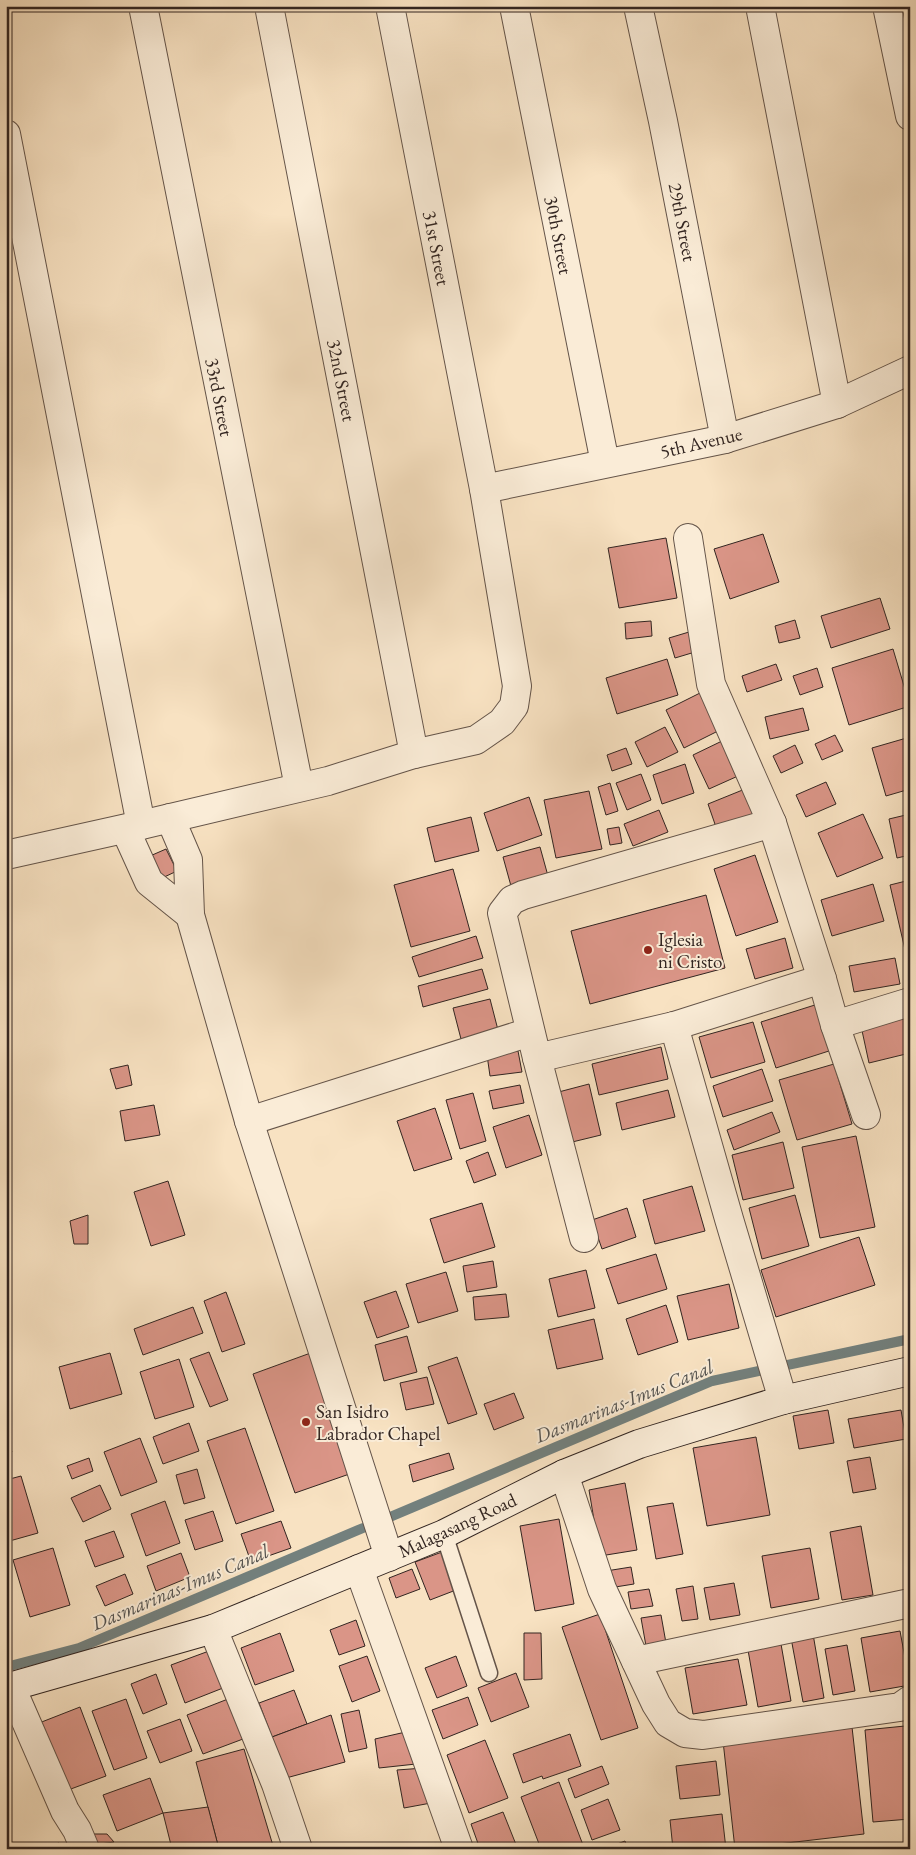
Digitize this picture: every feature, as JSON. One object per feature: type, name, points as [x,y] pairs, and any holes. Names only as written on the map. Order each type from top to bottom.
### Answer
[{"type":"street","name":"33rd Street","points":[[142,6],[300,786]]},
{"type":"street","name":"32nd Street","points":[[269,6],[414,754]]},
{"type":"street","name":"31st Street","points":[[6,855],[328,781],[414,754],[476,740],[502,722],[514,706],[517,686],[484,489],[390,6]]},
{"type":"street","name":"30th Street","points":[[514,6],[605,464]]},
{"type":"street","name":"29th Street","points":[[638,6],[663,121],[725,439]]},
{"type":"street","points":[[760,6],[838,404]]},
{"type":"street","points":[[887,6],[910,116]]},
{"type":"street","points":[[6,134],[133,827],[148,882],[190,915]]},
{"type":"street","name":"5th Avenue","points":[[484,489],[725,439],[838,404],[910,370]]},
{"type":"street","points":[[688,538],[711,684],[772,824],[835,1025],[866,1115]]},
{"type":"street","points":[[170,818],[188,860],[190,915],[249,1121],[389,1557]]},
{"type":"street","points":[[584,1238],[502,913],[512,900],[523,895],[772,824]]},
{"type":"street","points":[[249,1121],[534,1045],[674,1026],[822,979]]},
{"type":"street","points":[[835,1025],[910,1002]]},
{"type":"street","points":[[674,1026],[729,1220],[784,1400]]},
{"type":"street","name":"Malagasang Road","points":[[9,1688],[212,1629],[444,1534],[564,1474],[639,1444],[784,1400],[910,1371]]},
{"type":"street","points":[[564,1474],[602,1589],[656,1704],[668,1723],[685,1732],[703,1735],[900,1707],[910,1700]]},
{"type":"street","points":[[359,1569],[459,1849]]},
{"type":"street","points":[[636,1661],[910,1603]]},
{"type":"street","points":[[212,1629],[276,1784],[298,1849]]},
{"type":"street","points":[[9,1688],[65,1811],[77,1830],[85,1849]]},
{"type":"lane","points":[[444,1534],[489,1673]]},
{"type":"building","points":[[763,534],[779,582],[730,599],[714,549]]},
{"type":"building","points":[[666,538],[677,598],[619,608],[608,548]]},
{"type":"building","points":[[880,598],[890,629],[831,648],[821,616]]},
{"type":"building","points":[[795,620],[800,638],[779,643],[775,626]]},
{"type":"building","points":[[651,621],[652,636],[626,639],[625,623]]},
{"type":"building","points":[[689,632],[695,652],[675,658],[669,638]]},
{"type":"building","points":[[893,649],[910,706],[849,725],[832,668]]},
{"type":"building","points":[[667,659],[678,695],[617,714],[606,678]]},
{"type":"building","points":[[776,664],[782,680],[747,692],[742,676]]},
{"type":"building","points":[[817,668],[823,687],[800,695],[793,676]]},
{"type":"building","points":[[700,693],[718,731],[684,748],[666,710]]},
{"type":"building","points":[[803,708],[809,730],[770,739],[765,717]]},
{"type":"building","points":[[665,727],[678,752],[647,767],[635,742]]},
{"type":"building","points":[[835,735],[843,751],[822,760],[815,744]]},
{"type":"building","points":[[910,737],[910,789],[886,796],[872,748]]},
{"type":"building","points":[[722,741],[738,776],[709,789],[693,755]]},
{"type":"building","points":[[795,745],[803,763],[781,773],[773,756]]},
{"type":"building","points":[[626,748],[632,764],[612,771],[607,755]]},
{"type":"building","points":[[685,764],[694,793],[662,804],[653,775]]},
{"type":"building","points":[[641,774],[651,800],[627,810],[616,783]]},
{"type":"building","points":[[826,782],[836,804],[806,817],[796,795]]},
{"type":"building","points":[[610,783],[618,811],[606,815],[598,787]]},
{"type":"building","points":[[745,789],[755,816],[717,830],[708,804]]},
{"type":"building","points":[[589,791],[602,849],[556,858],[544,800]]},
{"type":"building","points":[[529,797],[542,835],[497,851],[484,813]]},
{"type":"building","points":[[659,810],[668,832],[633,846],[624,824]]},
{"type":"building","points":[[863,814],[883,858],[837,877],[818,833]]},
{"type":"building","points":[[910,814],[910,855],[897,858],[889,819]]},
{"type":"building","points":[[471,817],[479,851],[435,862],[427,828]]},
{"type":"building","points":[[619,827],[622,843],[610,845],[607,829]]},
{"type":"building","points":[[540,847],[548,876],[511,886],[503,857]]},
{"type":"building","points":[[166,849],[177,871],[160,879],[150,856]]},
{"type":"building","points":[[755,855],[778,922],[736,936],[714,869]]},
{"type":"building","points":[[453,869],[470,931],[411,947],[394,885]]},
{"type":"building","points":[[910,880],[910,953],[906,954],[890,885]]},
{"type":"building","points":[[873,884],[884,921],[832,936],[821,900]]},
{"type":"building","name":"Iglesia ni Cristo","points":[[706,895],[725,968],[590,1004],[571,931]]},
{"type":"building","points":[[476,936],[483,958],[419,977],[412,957]]},
{"type":"building","points":[[785,938],[793,968],[755,979],[746,949]]},
{"type":"building","points":[[895,958],[900,984],[854,992],[849,966]]},
{"type":"building","points":[[482,969],[488,989],[423,1007],[418,986]]},
{"type":"building","points":[[490,999],[498,1030],[461,1039],[453,1008]]},
{"type":"building","points":[[818,1004],[832,1050],[776,1068],[761,1022]]},
{"type":"building","points":[[910,1015],[910,1053],[869,1063],[861,1026]]},
{"type":"building","points":[[753,1022],[765,1062],[711,1078],[699,1037]]},
{"type":"building","points":[[661,1047],[668,1079],[599,1095],[592,1064]]},
{"type":"building","points":[[518,1051],[522,1072],[490,1076],[487,1055]]},
{"type":"building","points":[[834,1064],[852,1124],[797,1140],[779,1080]]},
{"type":"building","points":[[128,1065],[132,1085],[116,1089],[110,1069]]},
{"type":"building","points":[[762,1069],[773,1101],[723,1117],[713,1086]]},
{"type":"building","points":[[589,1084],[601,1135],[564,1144],[551,1094]]},
{"type":"building","points":[[520,1085],[524,1103],[493,1109],[489,1091]]},
{"type":"building","points":[[668,1090],[675,1117],[622,1130],[616,1103]]},
{"type":"building","points":[[473,1093],[486,1141],[460,1149],[446,1100]]},
{"type":"building","points":[[154,1105],[160,1135],[125,1141],[120,1111]]},
{"type":"building","points":[[435,1108],[452,1159],[414,1171],[397,1121]]},
{"type":"building","points":[[772,1112],[780,1132],[734,1150],[727,1130]]},
{"type":"building","points":[[529,1115],[542,1155],[506,1168],[493,1127]]},
{"type":"building","points":[[856,1136],[875,1227],[820,1238],[802,1147]]},
{"type":"building","points":[[783,1142],[794,1188],[743,1200],[732,1155]]},
{"type":"building","points":[[488,1152],[496,1175],[474,1183],[466,1161]]},
{"type":"building","points":[[168,1181],[185,1235],[151,1246],[134,1192]]},
{"type":"building","points":[[692,1186],[705,1231],[655,1244],[643,1200]]},
{"type":"building","points":[[795,1195],[809,1246],[762,1259],[749,1208]]},
{"type":"building","points":[[482,1203],[495,1247],[444,1263],[430,1219]]},
{"type":"building","points":[[627,1208],[636,1237],[602,1249],[592,1220]]},
{"type":"building","points":[[88,1215],[88,1244],[74,1244],[70,1221]]},
{"type":"building","points":[[859,1237],[875,1285],[776,1317],[761,1270]]},
{"type":"building","points":[[656,1254],[667,1289],[618,1304],[606,1269]]},
{"type":"building","points":[[493,1261],[497,1287],[467,1292],[463,1266]]},
{"type":"building","points":[[586,1270],[595,1308],[558,1317],[549,1279]]},
{"type":"building","points":[[446,1272],[458,1311],[418,1323],[406,1284]]},
{"type":"building","points":[[729,1284],[739,1328],[688,1340],[677,1296]]},
{"type":"building","points":[[396,1291],[409,1327],[377,1338],[364,1302]]},
{"type":"building","points":[[226,1292],[245,1344],[222,1352],[204,1301]]},
{"type":"building","points":[[506,1294],[509,1317],[475,1320],[473,1297]]},
{"type":"building","points":[[666,1305],[678,1342],[638,1355],[626,1319]]},
{"type":"building","points":[[193,1307],[203,1333],[143,1355],[134,1329]]},
{"type":"building","points":[[594,1319],[603,1359],[557,1369],[548,1330]]},
{"type":"building","points":[[407,1336],[417,1372],[384,1381],[375,1345]]},
{"type":"building","name":"San Isidro Labrador Chapel","points":[[316,1351],[358,1471],[295,1493],[253,1374]]},
{"type":"building","points":[[209,1352],[228,1400],[210,1407],[190,1359]]},
{"type":"building","points":[[110,1353],[122,1394],[70,1409],[59,1367]]},
{"type":"building","points":[[457,1357],[477,1414],[448,1424],[428,1367]]},
{"type":"building","points":[[179,1359],[194,1407],[155,1419],[140,1372]]},
{"type":"building","points":[[427,1377],[434,1404],[406,1410],[400,1383]]},
{"type":"building","points":[[514,1393],[524,1418],[494,1430],[484,1404]]},
{"type":"building","points":[[828,1410],[834,1443],[799,1449],[793,1416]]},
{"type":"building","points":[[901,1410],[906,1439],[854,1448],[848,1419]]},
{"type":"building","points":[[189,1423],[199,1451],[163,1464],[153,1437]]},
{"type":"building","points":[[245,1428],[274,1511],[236,1524],[207,1441]]},
{"type":"building","points":[[6,1434],[12,1452],[6,1455]]},
{"type":"building","points":[[756,1437],[770,1515],[707,1526],[693,1448]]},
{"type":"building","points":[[140,1438],[157,1482],[121,1496],[104,1452]]},
{"type":"building","points":[[449,1453],[454,1469],[413,1482],[409,1465]]},
{"type":"building","points":[[870,1457],[876,1489],[853,1493],[847,1461]]},
{"type":"building","points":[[89,1458],[93,1471],[72,1479],[67,1466]]},
{"type":"building","points":[[197,1469],[205,1498],[184,1504],[176,1475]]},
{"type":"building","points":[[21,1476],[38,1533],[6,1542],[6,1480]]},
{"type":"building","points":[[625,1483],[637,1550],[600,1556],[589,1490]]},
{"type":"building","points":[[100,1485],[111,1509],[83,1522],[71,1498]]},
{"type":"building","points":[[165,1501],[180,1543],[146,1556],[131,1514]]},
{"type":"building","points":[[673,1503],[683,1554],[656,1559],[647,1507]]},
{"type":"building","points":[[213,1511],[223,1541],[195,1550],[185,1520]]},
{"type":"building","points":[[559,1519],[574,1604],[535,1611],[520,1526]]},
{"type":"building","points":[[281,1521],[291,1548],[251,1562],[241,1534]]},
{"type":"building","points":[[861,1526],[873,1595],[842,1600],[830,1532]]},
{"type":"building","points":[[114,1531],[124,1557],[95,1567],[85,1541]]},
{"type":"building","points":[[53,1548],[70,1605],[30,1617],[13,1560]]},
{"type":"building","points":[[810,1548],[819,1599],[771,1608],[762,1556]]},
{"type":"building","points":[[442,1552],[456,1590],[430,1600],[415,1562]]},
{"type":"building","points":[[181,1553],[190,1577],[156,1591],[147,1566]]},
{"type":"building","points":[[631,1567],[634,1584],[609,1588],[606,1571]]},
{"type":"building","points":[[412,1569],[420,1589],[396,1598],[389,1578]]},
{"type":"building","points":[[125,1574],[133,1594],[105,1606],[96,1586]]},
{"type":"building","points":[[734,1583],[740,1615],[710,1620],[704,1588]]},
{"type":"building","points":[[693,1586],[698,1619],[682,1621],[676,1589]]},
{"type":"building","points":[[649,1589],[653,1606],[631,1609],[628,1592]]},
{"type":"building","points":[[600,1614],[638,1728],[601,1740],[562,1627]]},
{"type":"building","points":[[661,1615],[666,1643],[646,1646],[641,1618]]},
{"type":"building","points":[[356,1620],[365,1646],[339,1655],[330,1630]]},
{"type":"building","points":[[900,1631],[910,1685],[870,1692],[861,1638]]},
{"type":"building","points":[[280,1633],[294,1671],[255,1685],[241,1648]]},
{"type":"building","points":[[524,1633],[541,1633],[542,1679],[524,1680]]},
{"type":"building","points":[[813,1634],[824,1698],[803,1702],[791,1638]]},
{"type":"building","points":[[781,1644],[791,1701],[758,1707],[748,1650]]},
{"type":"building","points":[[847,1645],[855,1691],[833,1695],[825,1649]]},
{"type":"building","points":[[209,1651],[223,1688],[185,1703],[171,1665]]},
{"type":"building","points":[[367,1656],[380,1691],[352,1702],[339,1666]]},
{"type":"building","points":[[456,1656],[467,1686],[437,1698],[425,1668]]},
{"type":"building","points":[[738,1659],[747,1705],[693,1714],[685,1668]]},
{"type":"building","points":[[516,1673],[529,1707],[491,1722],[478,1688]]},
{"type":"building","points":[[156,1674],[167,1704],[143,1714],[131,1684]]},
{"type":"building","points":[[294,1690],[307,1724],[272,1737],[259,1703]]},
{"type":"building","points":[[468,1697],[478,1725],[443,1739],[432,1710]]},
{"type":"building","points":[[126,1699],[147,1758],[114,1770],[92,1711]]},
{"type":"building","points":[[228,1699],[243,1739],[203,1754],[187,1715]]},
{"type":"building","points":[[80,1707],[106,1776],[60,1793],[34,1725]]},
{"type":"building","points":[[359,1710],[367,1748],[349,1752],[341,1714]]},
{"type":"building","points":[[331,1715],[345,1762],[286,1778],[272,1737]]},
{"type":"building","points":[[180,1719],[192,1751],[160,1763],[147,1731]]},
{"type":"building","points":[[905,1726],[910,1776],[910,1819],[873,1822],[865,1730]]},
{"type":"building","points":[[852,1727],[864,1834],[735,1849],[723,1741]]},
{"type":"building","points":[[410,1731],[416,1764],[379,1768],[375,1739]]},
{"type":"building","points":[[570,1734],[581,1766],[543,1779],[542,1776],[523,1783],[513,1754]]},
{"type":"building","points":[[485,1740],[508,1798],[469,1813],[447,1755]]},
{"type":"building","points":[[244,1749],[274,1849],[219,1849],[196,1762]]},
{"type":"building","points":[[716,1761],[720,1795],[680,1799],[676,1766]]},
{"type":"building","points":[[602,1766],[609,1784],[575,1798],[568,1779]]},
{"type":"building","points":[[424,1768],[431,1803],[404,1808],[397,1770]]},
{"type":"building","points":[[150,1778],[163,1813],[117,1831],[103,1795]]},
{"type":"building","points":[[559,1782],[583,1845],[574,1849],[541,1849],[521,1797]]},
{"type":"building","points":[[608,1799],[620,1830],[592,1840],[581,1810]]},
{"type":"building","points":[[208,1807],[219,1849],[172,1849],[163,1813]]},
{"type":"building","points":[[503,1812],[517,1847],[480,1849],[471,1824]]},
{"type":"building","points":[[722,1814],[726,1849],[673,1849],[670,1820]]},
{"type":"building","points":[[87,1834],[107,1834],[114,1842],[86,1846]]},
{"type":"building","points":[[625,1841],[628,1849],[604,1849]]},
{"type":"building","points":[[59,1843],[61,1849],[39,1849]]},
{"type":"waterway","name":"Dasmarinas-Imus Canal","points":[[390,1517],[712,1381],[910,1339]]},
{"type":"waterway","name":"Dasmarinas-Imus Canal","points":[[6,1667],[79,1648],[363,1528]]},
{"type":"place","name":"Iglesia ni Cristo","points":[[648,950]]},
{"type":"place","name":"San Isidro Labrador Chapel","points":[[306,1422]]}]
